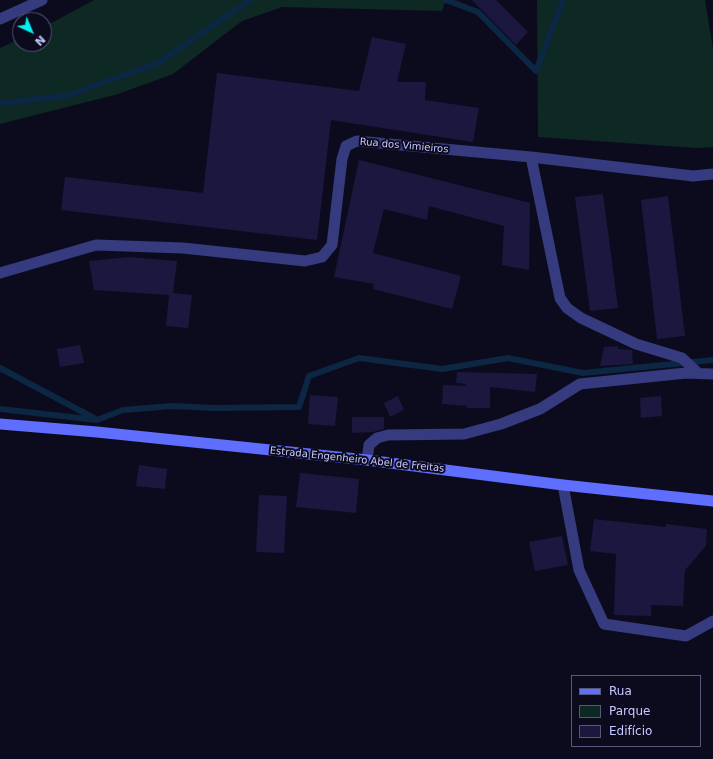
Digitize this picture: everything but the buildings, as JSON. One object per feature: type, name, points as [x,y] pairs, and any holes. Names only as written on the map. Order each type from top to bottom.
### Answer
[{"type":"main road","name":"Estrada Engenheiro Abel de Freitas","points":[[0,424],[97,432],[367,460],[563,485],[713,501]]},
{"type":"street","points":[[0,19],[42,0]]},
{"type":"street","name":"Rua dos Vimieiros","points":[[0,273],[96,245],[183,248],[305,261],[322,256],[332,245],[342,158],[346,146],[357,141],[530,156],[693,176],[713,174]]},
{"type":"street","points":[[530,156],[560,298],[567,308],[581,318],[636,344],[682,358],[697,372]]},
{"type":"street","points":[[367,460],[368,445],[377,438],[388,435],[464,434],[501,424],[540,409],[580,384],[697,372],[713,374]]},
{"type":"street","points":[[563,485],[579,570],[604,624],[686,636],[713,621]]},
{"type":"green space","points":[[94,0],[446,0],[442,11],[282,7],[242,21],[173,74],[118,94],[0,124],[0,48],[12,43],[12,52],[52,52],[52,23]]},
{"type":"green space","points":[[537,0],[705,0],[713,49],[713,147],[697,148],[538,137]]},
{"type":"waterway","points":[[0,103],[66,96],[158,63],[250,0]]},
{"type":"waterway","points":[[446,0],[478,12],[536,71],[563,0]]},
{"type":"waterway","points":[[0,409],[97,420],[123,410],[172,406],[215,408],[299,407],[309,376],[359,358],[442,369],[508,358],[583,373],[713,360]]},
{"type":"waterway","points":[[0,368],[94,418]]}]
